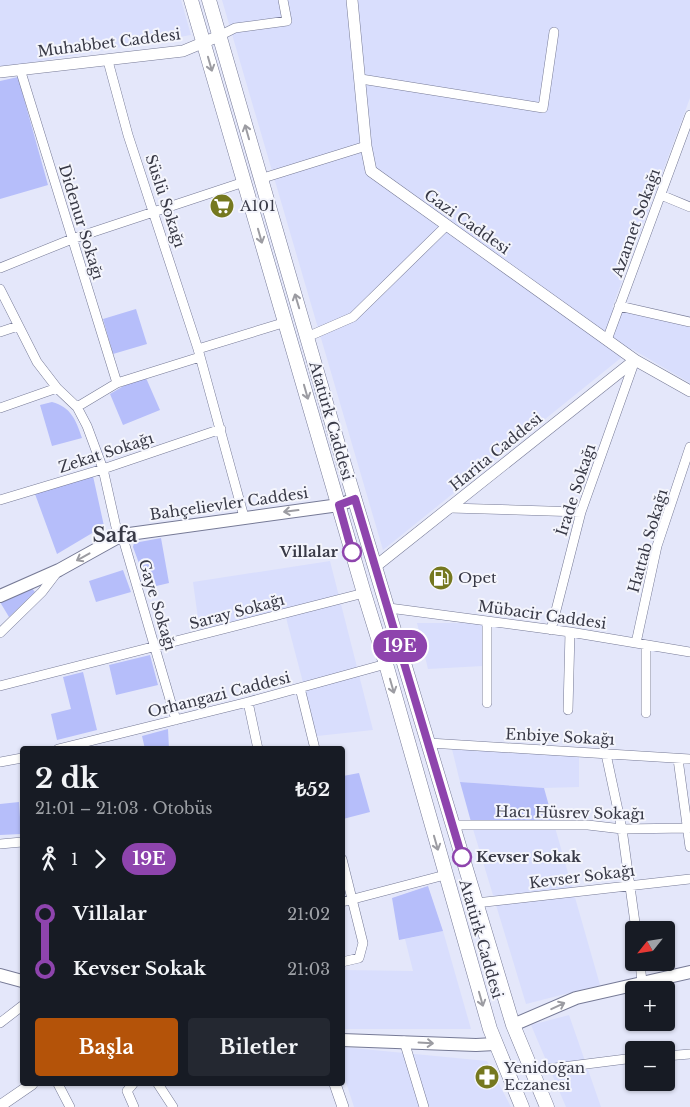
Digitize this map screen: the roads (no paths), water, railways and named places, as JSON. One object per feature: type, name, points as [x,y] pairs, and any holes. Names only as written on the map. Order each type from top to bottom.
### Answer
[{"type":"main road","name":"Atatürk Caddesi","points":[[191,0],[386,664],[494,1044],[522,1107]]},
{"type":"main road","name":"Atatürk Caddesi","points":[[209,0],[260,179],[389,608],[452,826],[513,1025],[547,1107]]},
{"type":"main road","name":"Bahçelievler Caddesi","points":[[0,596],[58,570],[122,535],[244,516],[339,505],[355,499]]},
{"type":"main road","points":[[651,981],[690,972]]},
{"type":"main road","points":[[0,975],[20,980]]},
{"type":"main road","points":[[345,1040],[494,1044],[508,1033],[513,1025],[576,998],[625,987]]},
{"type":"street","points":[[220,36],[235,28],[287,20],[283,0]]},
{"type":"street","name":"Gazi Caddesi","points":[[352,0],[366,146],[371,171],[635,360],[690,391]]},
{"type":"street","points":[[361,79],[543,108],[554,32]]},
{"type":"street","name":"Muhabbet Caddesi","points":[[0,72],[183,51],[220,36]]},
{"type":"street","name":"Süslü Sokağı","points":[[108,61],[128,135],[199,353],[244,516]]},
{"type":"street","name":"Didenur Sokağı","points":[[20,69],[117,383]]},
{"type":"street","name":"Azamet Sokağı","points":[[607,340],[690,115]]},
{"type":"street","points":[[260,179],[366,146]]},
{"type":"street","points":[[0,268],[72,238],[244,182]]},
{"type":"street","points":[[661,195],[690,207]]},
{"type":"street","points":[[307,337],[353,317],[447,226]]},
{"type":"street","name":"Gaye Sokağı","points":[[0,289],[37,362],[57,388],[77,407],[87,426],[102,470],[116,527],[122,535],[156,647],[176,720]]},
{"type":"street","points":[[620,306],[689,319]]},
{"type":"street","points":[[77,407],[117,383],[286,322]]},
{"type":"street","points":[[0,332],[18,326]]},
{"type":"street","name":"Harita Caddesi","points":[[376,566],[635,360]]},
{"type":"street","name":"İrade Sokağı","points":[[551,630],[581,512],[635,360]]},
{"type":"street","points":[[0,408],[57,388]]},
{"type":"street","name":"Zekat Sokağı","points":[[0,500],[102,470],[221,429]]},
{"type":"street","name":"Hattab Sokağı","points":[[636,643],[658,546],[690,447]]},
{"type":"street","points":[[450,508],[581,512]]},
{"type":"street","points":[[0,633],[42,592],[58,570]]},
{"type":"street","name":"Saray Sokağı","points":[[0,686],[364,593]]},
{"type":"street","name":"Mübacir Caddesi","points":[[389,608],[570,632],[690,652]]},
{"type":"street","points":[[487,621],[487,703]]},
{"type":"street","points":[[568,710],[570,632]]},
{"type":"street","points":[[646,646],[646,713]]},
{"type":"street","name":"Orhangazi Caddesi","points":[[70,746],[248,702],[386,664]]},
{"type":"street","points":[[300,688],[314,746]]},
{"type":"street","points":[[248,702],[257,746]]},
{"type":"street","name":"Enbiye Sokağı","points":[[429,743],[690,759]]},
{"type":"street","points":[[606,754],[622,830],[635,921]]},
{"type":"street","points":[[0,762],[20,758]]},
{"type":"street","points":[[678,758],[690,841]]},
{"type":"street","name":"Hacı Hüsrev Sokağı","points":[[452,826],[588,825],[622,830],[688,828]]},
{"type":"street","points":[[0,844],[20,842]]},
{"type":"street","points":[[345,870],[363,943],[359,958],[345,961]]},
{"type":"street","points":[[345,901],[445,875]]},
{"type":"street","name":"Kevser Sokağı","points":[[476,903],[690,879]]},
{"type":"street","points":[[0,1023],[20,1008]]},
{"type":"street","points":[[404,1041],[424,1107]]},
{"type":"street","points":[[675,1055],[690,1054]]},
{"type":"street","points":[[531,1071],[625,1059]]},
{"type":"street","points":[[0,1106],[29,1086]]},
{"type":"street","points":[[59,1086],[70,1107]]},
{"type":"street","points":[[131,1086],[127,1091],[134,1107]]},
{"type":"street","points":[[159,1086],[172,1107]]},
{"type":"street","points":[[336,1086],[343,1107]]},
{"type":"place","name":"A101","points":[[222,206]]},
{"type":"place","name":"Villalar","points":[[352,552]]},
{"type":"place","name":"Opet","points":[[441,578]]},
{"type":"place","name":"Kevser Sokak","points":[[462,857]]},
{"type":"place","name":"Yenidoğan Eczanesi","points":[[487,1077]]},
{"type":"district","name":"Safa","points":[[115,535]]}]
